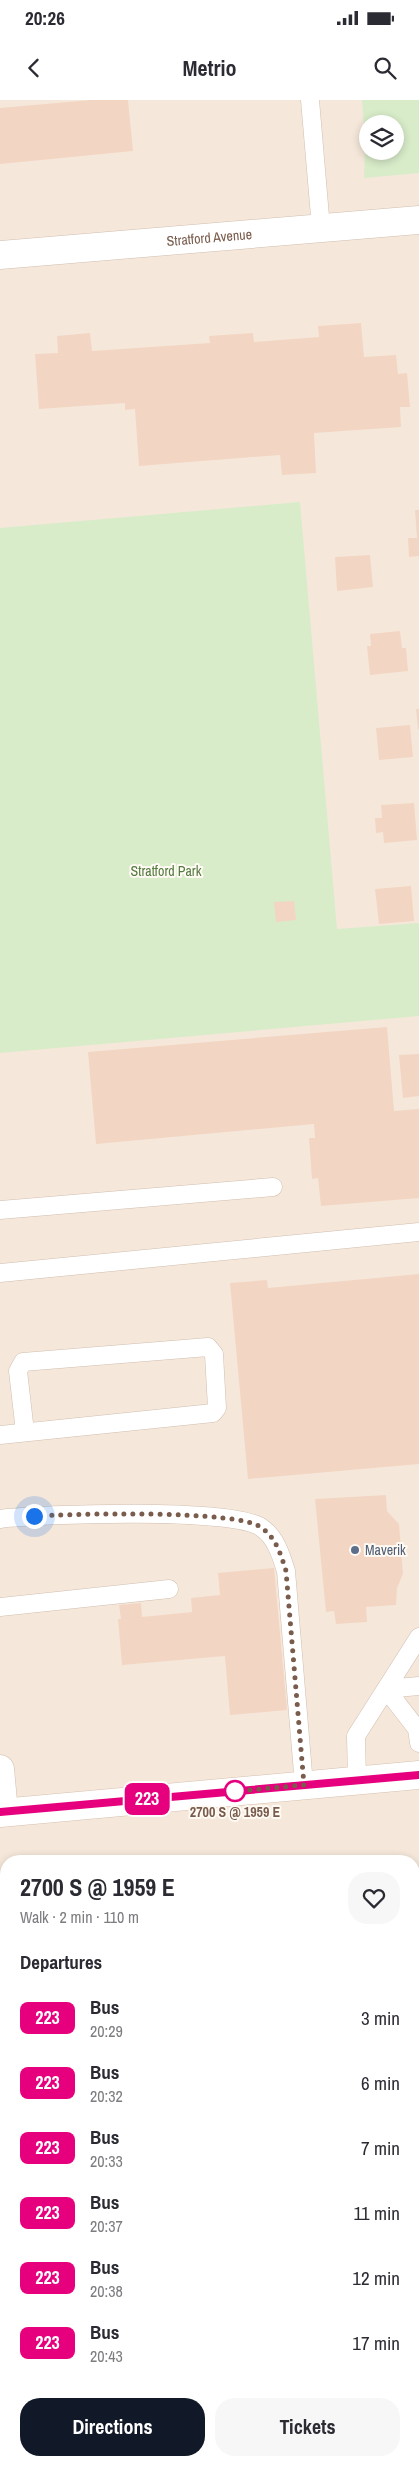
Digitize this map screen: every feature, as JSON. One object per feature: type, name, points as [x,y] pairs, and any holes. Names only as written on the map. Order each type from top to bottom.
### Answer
[{"type":"street","name":"Stratford Avenue","points":[[0,255],[419,220]]},
{"type":"street","points":[[0,1770],[2,1812],[419,1775]]},
{"type":"lane","points":[[310,100],[321,228]]},
{"type":"lane","points":[[0,1210],[273,1187]]},
{"type":"lane","points":[[0,1273],[419,1232]]},
{"type":"lane","points":[[0,1435],[213,1413],[217,1408],[214,1354],[208,1347],[23,1362],[18,1371],[25,1432]]},
{"type":"lane","points":[[0,1519],[85,1514],[144,1514],[235,1519],[252,1522],[262,1527],[279,1550],[286,1571],[304,1785]]},
{"type":"lane","points":[[0,1607],[169,1589]]},
{"type":"lane","points":[[357,1780],[356,1736],[419,1637]]},
{"type":"lane","points":[[386,1689],[419,1686]]},
{"type":"lane","points":[[386,1689],[418,1729],[419,1742]]},
{"type":"shaded area","points":[[0,100],[419,100],[419,1855],[0,1855]]},
{"type":"green space","points":[[362,100],[419,100],[419,173],[364,178],[365,160],[404,160],[404,115],[363,115]]},
{"type":"green space","name":"Stratford Park","points":[[300,502],[337,929],[419,923],[419,1016],[0,1053],[0,528]]},
{"type":"building","points":[[91,100],[128,100],[133,151],[0,164],[0,108]]},
{"type":"building","points":[[361,323],[364,357],[396,355],[398,374],[407,373],[410,407],[400,407],[401,427],[314,433],[316,473],[282,475],[280,455],[139,466],[135,409],[125,410],[125,403],[39,409],[35,354],[58,353],[57,336],[90,333],[92,351],[210,343],[209,336],[253,333],[254,342],[319,337],[318,326]]},
{"type":"building","points":[[415,510],[419,510],[419,556],[409,557],[408,538],[417,538]]},
{"type":"building","points":[[370,555],[373,587],[337,591],[335,557]]},
{"type":"building","points":[[400,631],[402,648],[406,648],[408,671],[370,675],[367,646],[371,646],[370,634]]},
{"type":"building","points":[[416,709],[419,709],[419,729],[418,729]]},
{"type":"building","points":[[410,725],[413,757],[379,760],[376,728]]},
{"type":"building","points":[[414,803],[417,840],[384,843],[383,832],[376,833],[375,818],[382,818],[381,805]]},
{"type":"building","points":[[411,886],[414,921],[379,924],[375,889]]},
{"type":"building","points":[[294,901],[296,920],[276,922],[274,902]]},
{"type":"building","points":[[387,1027],[394,1111],[419,1109],[419,1198],[321,1206],[318,1178],[312,1179],[309,1138],[315,1138],[314,1124],[96,1144],[88,1052]]},
{"type":"building","points":[[419,1054],[419,1096],[403,1098],[399,1055]]},
{"type":"building","points":[[419,1274],[419,1464],[248,1479],[230,1283],[267,1280],[268,1288]]},
{"type":"building","points":[[386,1495],[387,1511],[399,1524],[403,1574],[397,1588],[396,1605],[366,1607],[367,1622],[336,1624],[334,1611],[326,1612],[315,1499]]},
{"type":"building","points":[[274,1568],[287,1710],[230,1715],[225,1656],[122,1665],[118,1619],[121,1619],[119,1605],[141,1603],[142,1617],[192,1612],[191,1598],[220,1595],[218,1573]]},
{"type":"bus line","name":"223","points":[[0,1812],[419,1775]]},
{"type":"place","name":"Maverik","points":[[355,1550]]},
{"type":"place","name":"2700 S @ 1959 E","points":[[235,1791]]},
{"type":"route","points":[[34,1516],[144,1514],[235,1519],[252,1522],[262,1527],[272,1538],[279,1550],[286,1571],[304,1785],[229,1792],[235,1791]]}]
